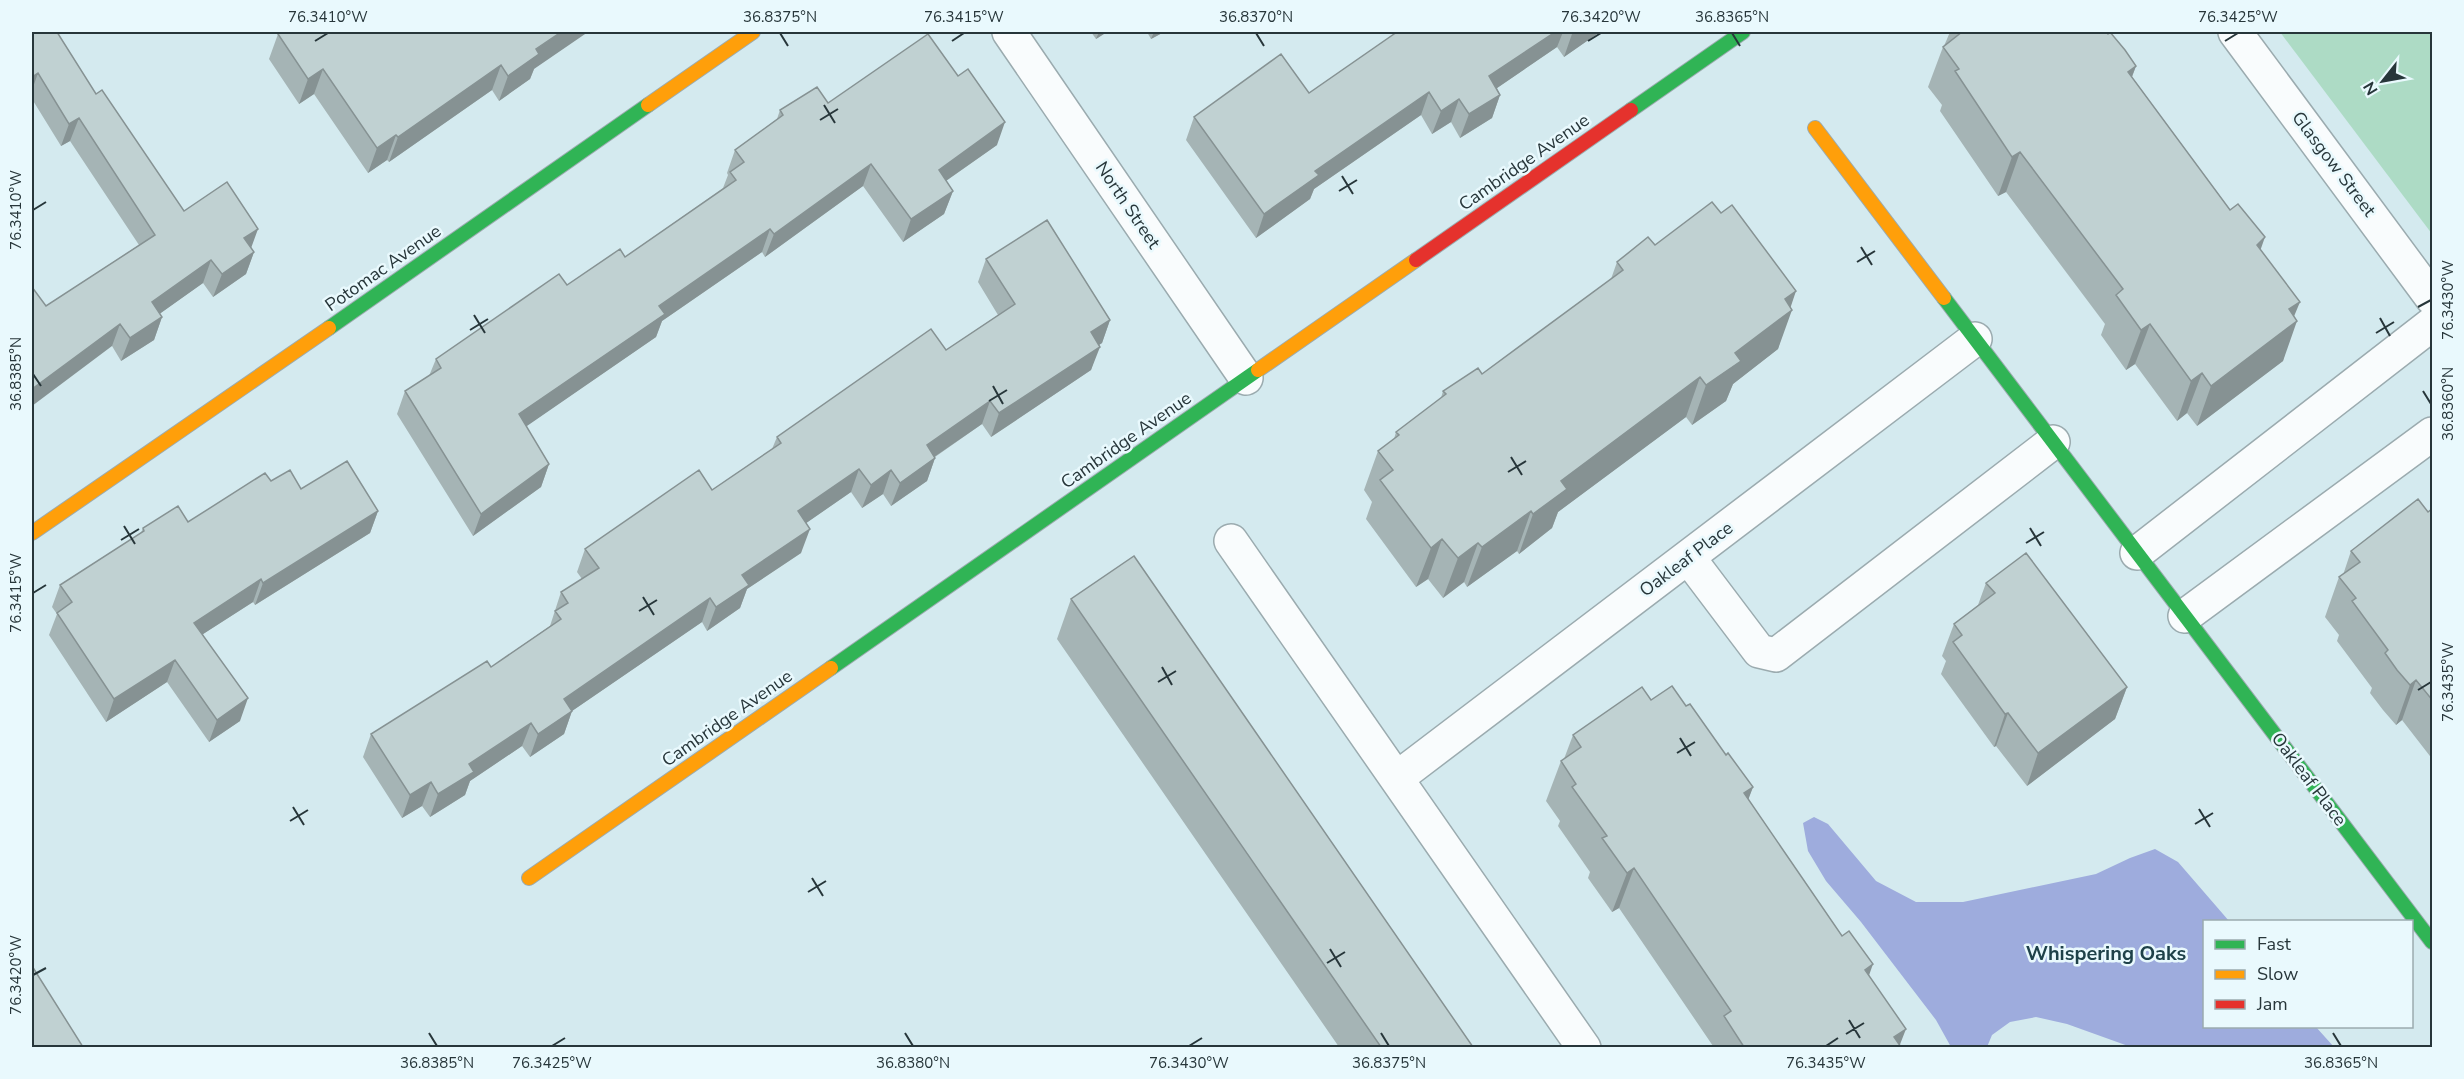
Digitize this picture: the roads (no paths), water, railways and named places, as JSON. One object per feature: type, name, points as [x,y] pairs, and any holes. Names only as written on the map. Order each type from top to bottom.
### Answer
[{"type":"street","name":"Potomac Avenue","points":[[32,533],[149,454],[753,32]]},
{"type":"street","name":"North Street","points":[[1009,32],[1246,378]]},
{"type":"street","name":"Cambridge Avenue","points":[[529,878],[1743,32]]},
{"type":"street","name":"Glasgow Street","points":[[2235,32],[2433,298]]},
{"type":"street","name":"Oakleaf Place","points":[[1815,129],[2433,942]]},
{"type":"street","points":[[2137,553],[2433,324]]},
{"type":"street","name":"Oakleaf Place","points":[[1396,778],[1975,339]]},
{"type":"street","points":[[2185,616],[2433,434]]},
{"type":"street","points":[[1688,557],[1759,651],[1776,655],[2054,442]]},
{"type":"street","points":[[1231,541],[1584,1047]]},
{"type":"water","points":[[1814,817],[1828,824],[1876,881],[1916,902],[1963,902],[2096,874],[2155,849],[2178,862],[2228,920],[2203,920],[2203,1028],[2317,1028],[2334,1047],[2131,1047],[2067,1024],[2036,1017],[2010,1022],[1992,1035],[1987,1047],[1951,1047],[1936,1020],[1861,922],[1826,881],[1808,851],[1803,823]]},
{"type":"district","name":"Whispering Oaks","points":[[2106,953]]}]
